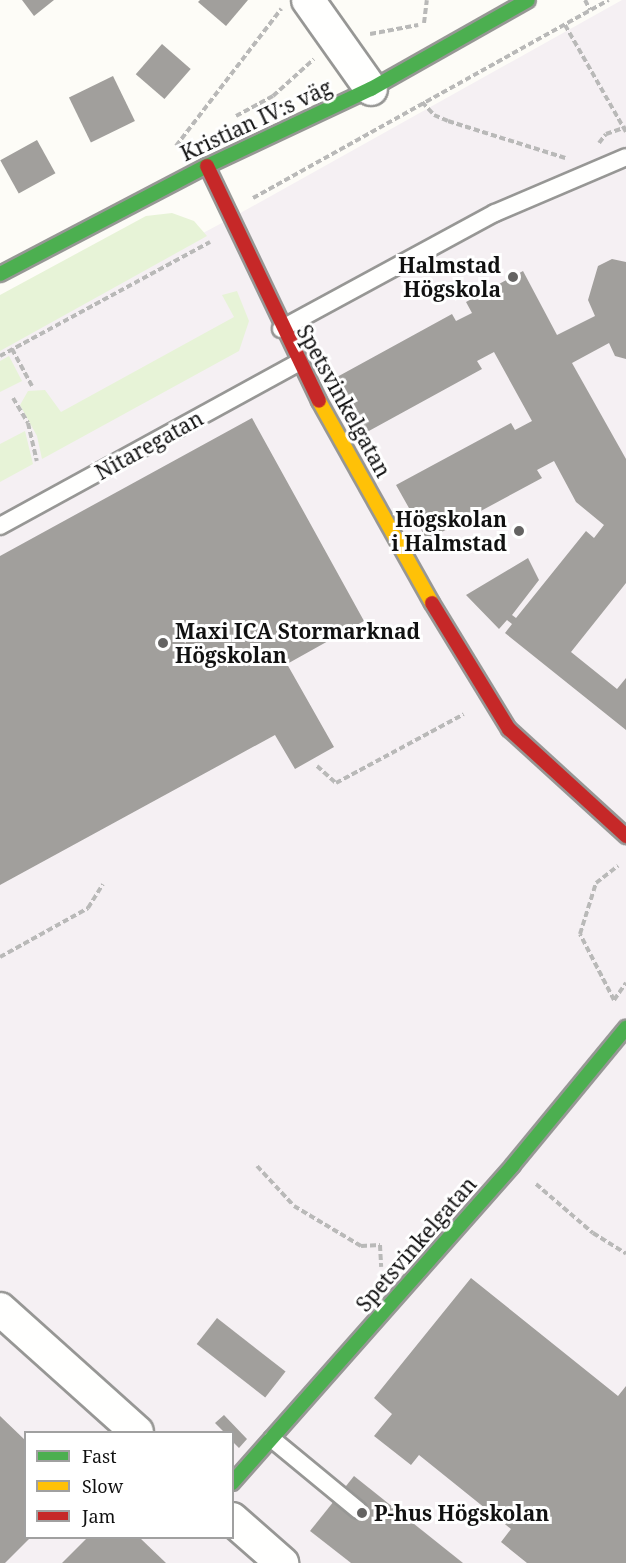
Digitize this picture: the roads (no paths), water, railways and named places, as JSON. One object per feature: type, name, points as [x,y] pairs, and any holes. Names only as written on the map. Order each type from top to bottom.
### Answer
[{"type":"street","points":[[308,0],[371,89]]},
{"type":"street","name":"Kristian IV:s väg","points":[[0,274],[207,166],[371,89],[528,0]]},
{"type":"street","name":"Spetsvinkelgatan","points":[[207,166],[233,229],[297,363],[441,619],[509,729],[626,836]]},
{"type":"street","name":"Spetsvinkelgatan","points":[[234,1481],[513,1165],[626,1028]]},
{"type":"street","points":[[4,1320],[136,1431]]},
{"type":"street","points":[[234,1521],[282,1563]]},
{"type":"lane","points":[[281,329],[495,213],[626,157]]},
{"type":"lane","name":"Nitaregatan","points":[[0,526],[297,363]]},
{"type":"lane","points":[[272,1439],[358,1510]]},
{"type":"place","name":"Halmstad Högskola","points":[[513,277]]},
{"type":"place","name":"Högskolan i Halmstad","points":[[519,531]]},
{"type":"place","name":"Maxi ICA Stormarknad Högskolan","points":[[163,643]]},
{"type":"place","name":"P-hus Högskolan","points":[[362,1513]]}]
